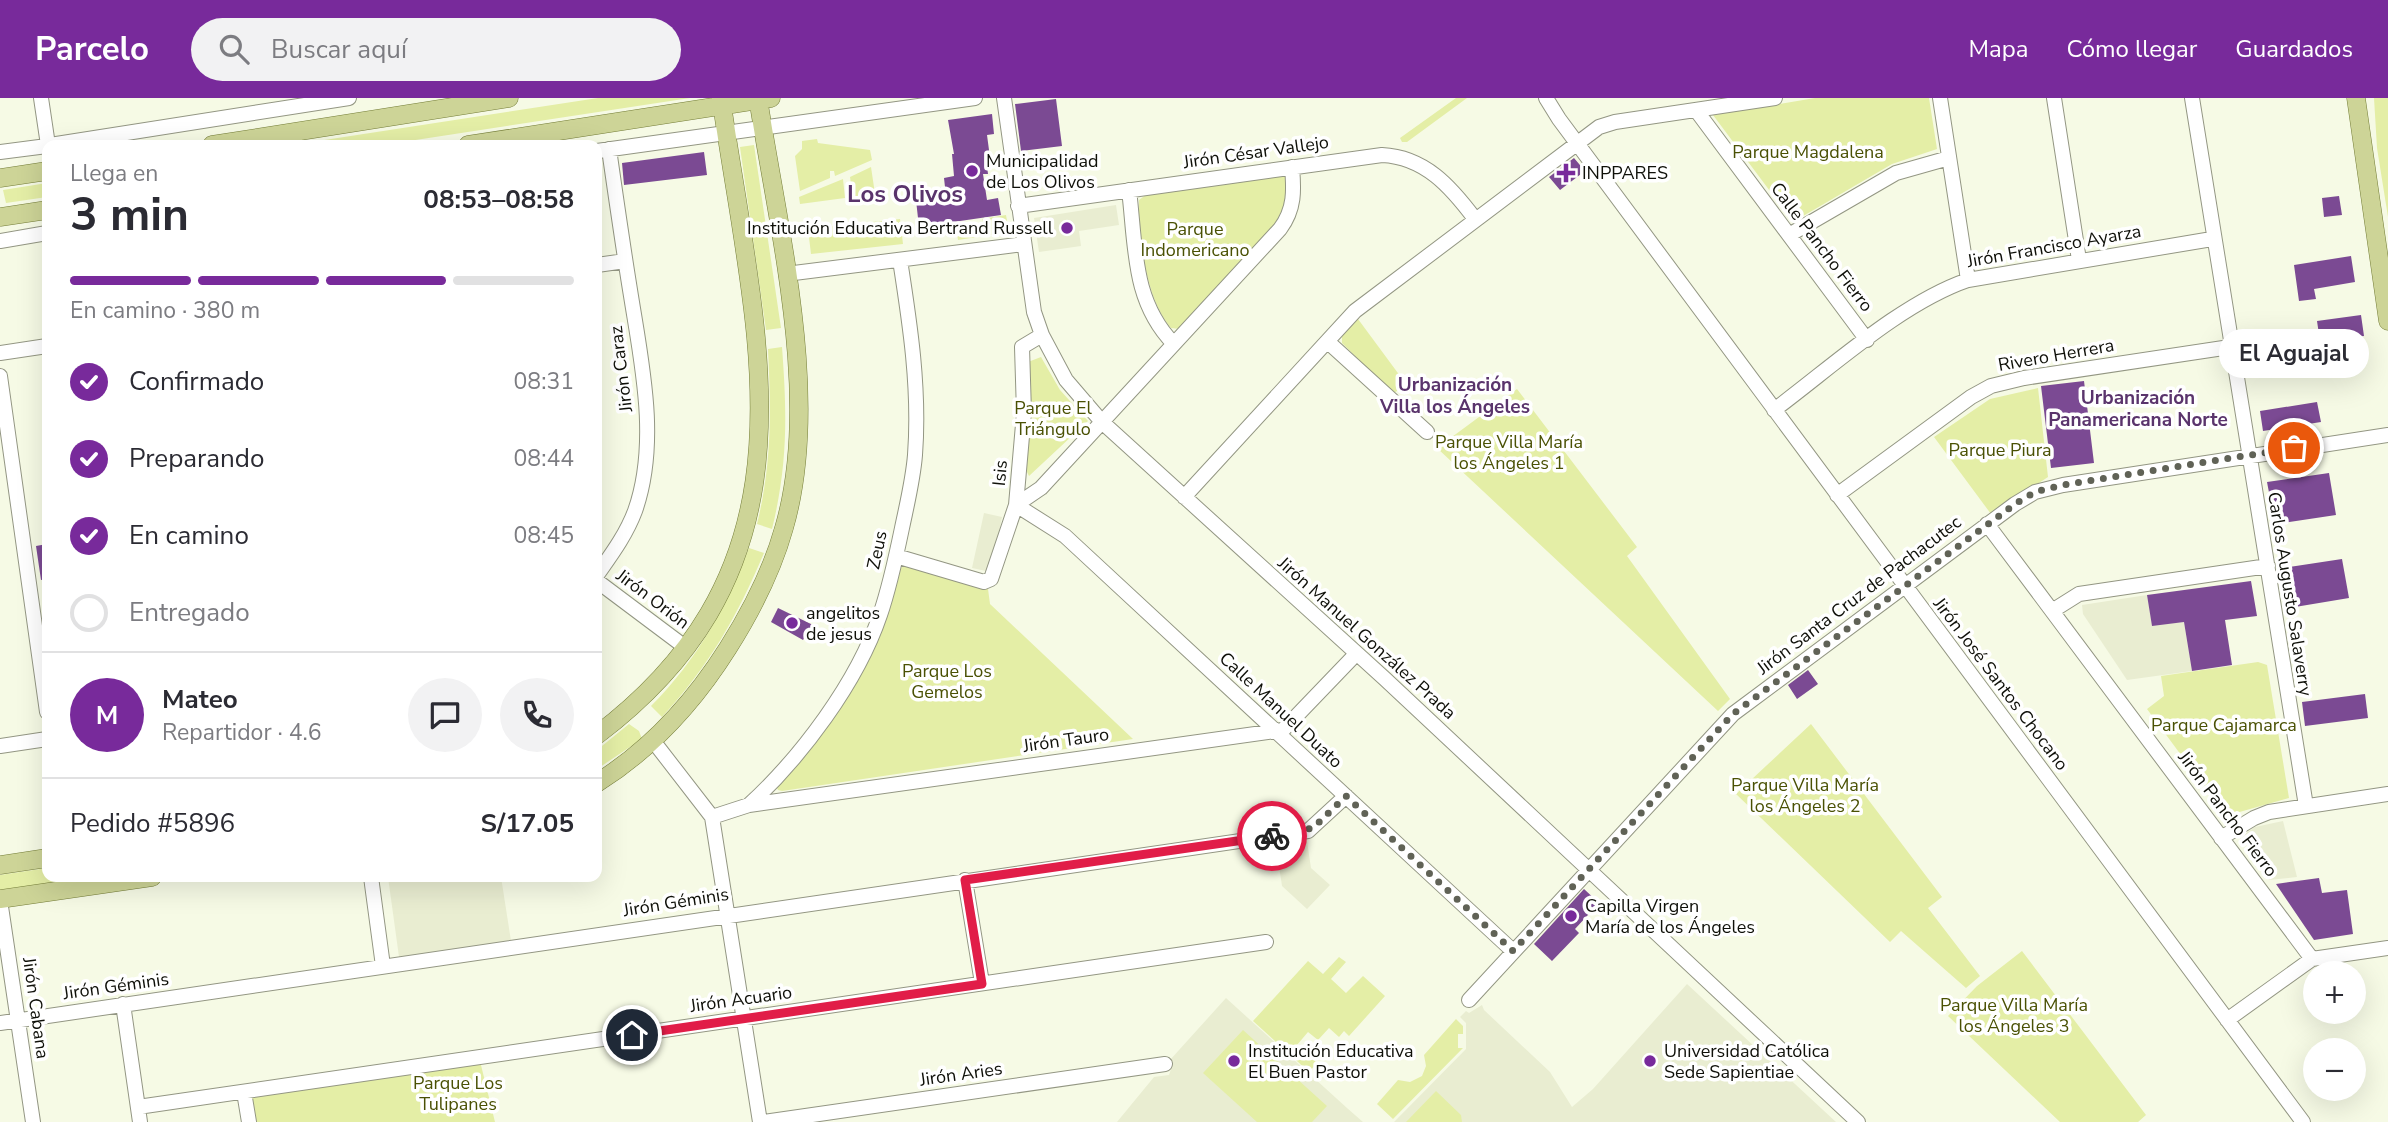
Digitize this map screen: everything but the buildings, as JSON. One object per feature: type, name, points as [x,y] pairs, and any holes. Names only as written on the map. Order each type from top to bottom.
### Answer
[{"type":"main road","points":[[244,140],[509,98]]},
{"type":"main road","points":[[2356,98],[2388,321]]},
{"type":"main road","points":[[497,140],[722,101],[762,99],[763,127],[786,274],[799,402],[796,467],[785,526],[770,571],[744,624],[713,673],[654,742],[602,779]]},
{"type":"main road","points":[[602,732],[651,690],[685,647],[725,585],[739,548],[755,488],[760,443],[756,334],[722,101]]},
{"type":"main road","points":[[0,178],[42,173]]},
{"type":"main road","points":[[0,217],[42,211]]},
{"type":"main road","points":[[0,865],[42,859]]},
{"type":"main road","points":[[0,900],[119,882]]},
{"type":"street","points":[[41,98],[47,140]]},
{"type":"street","points":[[80,140],[349,98]]},
{"type":"street","points":[[603,150],[975,98]]},
{"type":"street","name":"Jirón Manuel González Prada","points":[[1004,98],[1031,300],[1042,335],[1066,380],[1102,422],[1356,654],[1858,1122]]},
{"type":"street","name":"Jirón José Santos Chocano","points":[[1546,98],[1774,410],[2303,1122]]},
{"type":"street","points":[[1184,497],[1355,311],[1577,143],[1610,123],[1774,98]]},
{"type":"street","points":[[1940,98],[1968,280]]},
{"type":"street","points":[[2054,98],[2079,260]]},
{"type":"street","name":"Carlos Augusto Salaverry","points":[[2192,98],[2212,239],[2306,806]]},
{"type":"street","name":"Calle Pancho Fierro","points":[[1696,110],[1867,340]]},
{"type":"street","points":[[0,152],[42,146]]},
{"type":"street","name":"Jirón Caraz","points":[[602,567],[634,513],[645,469],[644,379],[603,150]]},
{"type":"street","name":"Jirón César Vallejo","points":[[1018,206],[1382,155],[1406,158],[1443,180],[1475,219]]},
{"type":"street","points":[[1789,235],[1896,173],[1949,158]]},
{"type":"street","points":[[1016,505],[1041,488],[1286,221],[1294,197],[1292,167]]},
{"type":"street","points":[[1129,190],[1143,296],[1152,318],[1174,344]]},
{"type":"street","points":[[0,241],[42,234]]},
{"type":"street","name":"Jirón Francisco Ayarza","points":[[1774,410],[1867,340],[1930,297],[1968,280],[2212,239]]},
{"type":"street","points":[[786,274],[1024,244]]},
{"type":"street","name":"Zeus","points":[[749,805],[779,777],[811,738],[847,684],[880,618],[912,477],[916,424],[915,373],[900,260]]},
{"type":"street","points":[[602,264],[625,261]]},
{"type":"street","name":"Isis","points":[[896,556],[984,582],[991,579],[1016,505],[1024,413],[1021,354],[1027,342],[1042,335]]},
{"type":"street","points":[[1328,342],[1427,432]]},
{"type":"street","name":"Rivero Herrera","points":[[1838,495],[1971,397],[1991,386],[2024,378],[2230,346]]},
{"type":"street","points":[[0,353],[42,347]]},
{"type":"street","points":[[0,376],[42,676]]},
{"type":"street","name":"Jirón Santa Cruz de Pachacutec","points":[[1469,1000],[1733,714],[1904,584],[2025,498],[2049,488],[2247,454],[2388,435]]},
{"type":"street","name":"Calle Manuel Duato","points":[[1016,505],[1065,536],[1513,951]]},
{"type":"street","name":"Jirón Pancho Fierro","points":[[1987,524],[2312,959]]},
{"type":"street","points":[[2052,611],[2079,594],[2268,566]]},
{"type":"street","name":"Jirón Orión","points":[[602,585],[685,647]]},
{"type":"street","points":[[1277,731],[1288,727],[1356,654]]},
{"type":"street","name":"Jirón Tauro","points":[[712,817],[749,805],[1277,731]]},
{"type":"street","points":[[0,746],[42,740]]},
{"type":"street","points":[[654,742],[712,817],[762,1122]]},
{"type":"street","points":[[2221,838],[2262,814],[2388,794]]},
{"type":"street","name":"Jirón Géminis","points":[[0,1023],[727,914],[1308,831],[1346,796]]},
{"type":"street","points":[[965,880],[982,984]]},
{"type":"street","points":[[372,882],[383,965]]},
{"type":"street","name":"Jirón Cabana","points":[[0,900],[33,1122]]},
{"type":"street","name":"Jirón Acuario","points":[[139,1115],[244,1092],[1266,942]]},
{"type":"street","points":[[2227,1020],[2312,959],[2388,948]]},
{"type":"street","points":[[123,1004],[139,1115]]},
{"type":"street","name":"Jirón Aries","points":[[762,1122],[1165,1064]]},
{"type":"street","points":[[244,1092],[249,1122]]},
{"type":"shaded area","name":"Institución Educativa Bertrand Russell","points":[[1116,205],[1119,225],[1079,231],[1081,246],[1039,252],[1034,218]]},
{"type":"shaded area","points":[[984,513],[1002,517],[991,572],[972,568]]},
{"type":"shaded area","points":[[2147,595],[2152,625],[2184,622],[2192,671],[2127,680],[2083,614],[2082,605]]},
{"type":"shaded area","points":[[2283,821],[2297,877],[2269,880],[2242,836],[2255,827]]},
{"type":"shaded area","points":[[1307,841],[1311,868],[1330,885],[1307,909],[1282,886],[1276,846]]},
{"type":"shaded area","points":[[389,882],[502,882],[511,941],[399,957]]},
{"type":"shaded area","points":[[1687,984],[1836,1122],[1394,1122],[1466,1049],[1466,1023],[1460,1017],[1466,1011],[1469,1013],[1482,1005],[1484,1010],[1550,1072],[1572,1107],[1593,1089]]},
{"type":"shaded area","name":"Institución Educativa El Buen Pastor","points":[[1226,998],[1363,1122],[1117,1122],[1154,1077],[1169,1075],[1173,1063],[1170,1060]]},
{"type":"green space","points":[[598,98],[690,98],[416,140],[325,140]]},
{"type":"green space","points":[[1456,98],[1467,98],[1407,142],[1402,142],[1400,138]]},
{"type":"green space","name":"Parque Magdalena","points":[[1815,98],[1929,98],[1937,149],[1892,164],[1793,222],[1713,115]]},
{"type":"green space","points":[[2374,98],[2388,98],[2388,217],[2377,148]]},
{"type":"green space","points":[[817,139],[818,143],[870,150],[872,160],[835,176],[834,171],[830,171],[830,178],[800,191],[795,156],[802,149],[802,141]]},
{"type":"green space","points":[[754,145],[781,328],[766,330],[740,147]]},
{"type":"green space","points":[[871,167],[875,194],[853,197],[850,177]]},
{"type":"green space","name":"Parque Indomericano","points":[[1284,175],[1287,179],[1287,200],[1272,230],[1180,329],[1171,328],[1155,301],[1145,267],[1139,200],[1147,194]]},
{"type":"green space","points":[[843,179],[845,198],[800,204],[799,197]]},
{"type":"green space","points":[[42,184],[42,198],[6,203],[3,190]]},
{"type":"green space","points":[[1006,215],[1009,232],[958,240],[956,228],[982,224],[982,219]]},
{"type":"green space","points":[[900,219],[903,244],[811,254],[808,229]]},
{"type":"green space","points":[[1358,319],[1406,384],[1393,394],[1342,343],[1342,336]]},
{"type":"green space","points":[[782,347],[785,395],[784,461],[772,529],[757,524],[769,437],[768,349]]},
{"type":"green space","name":"Parque El Triángulo","points":[[1041,357],[1060,390],[1088,421],[1029,476],[1028,362]]},
{"type":"green space","name":"Parque Piura","points":[[2038,388],[2048,477],[1991,514],[1934,437],[1990,399]]},
{"type":"green space","name":"Parque Villa María los Ángeles 1","points":[[1517,389],[1637,547],[1627,556],[1730,699],[1718,711],[1437,448]]},
{"type":"green space","points":[[749,548],[764,553],[743,598],[708,660],[662,717],[651,706],[683,670],[709,632]]},
{"type":"green space","name":"Parque Los Gemelos","points":[[905,566],[988,589],[990,604],[1133,739],[778,790],[776,786],[823,728],[898,569]]},
{"type":"green space","name":"Parque Cajamarca","points":[[2258,662],[2267,665],[2289,798],[2236,813],[2221,809],[2147,709],[2164,696],[2161,676]]},
{"type":"green space","points":[[629,724],[639,731],[642,739],[602,766],[602,746]]},
{"type":"green space","name":"Parque Villa María los Ángeles 2","points":[[1811,724],[1942,897],[1928,908],[1980,976],[1966,988],[1901,931],[1890,942],[1736,794]]},
{"type":"green space","points":[[42,869],[42,882],[58,882],[0,890],[0,875]]},
{"type":"green space","name":"Parque Villa María los Ángeles 3","points":[[2022,951],[2146,1115],[2138,1122],[2060,1122],[1948,1016],[1977,986]]},
{"type":"green space","points":[[1339,957],[1346,962],[1331,979],[1346,993],[1363,976],[1385,996],[1349,1036],[1344,1031],[1339,1037],[1329,1028],[1318,1040],[1308,1032],[1297,1045],[1317,1063],[1309,1072],[1253,1021],[1308,961],[1323,974]]},
{"type":"green space","points":[[1456,1019],[1463,1026],[1463,1034],[1458,1034],[1458,1048],[1463,1048],[1393,1119],[1377,1104],[1398,1080],[1410,1082],[1422,1076],[1426,1066],[1424,1055]]},
{"type":"green space","points":[[1243,1030],[1327,1106],[1312,1122],[1257,1122],[1203,1073]]},
{"type":"green space","name":"Parque Los Tulipanes","points":[[480,1061],[495,1122],[253,1122],[250,1098]]},
{"type":"green space","points":[[1436,1091],[1461,1115],[1462,1122],[1406,1122]]},
{"type":"way so far","points":[[1272,836],[1308,831],[1346,796],[1513,951],[1733,714],[2015,504],[2035,492],[2063,485],[2294,448]]},
{"type":"place","name":"Municipalidad de Los Olivos","points":[[972,171]]},
{"type":"place","name":"INPPARES","points":[[1566,173]]},
{"type":"place","name":"Institución Educativa Bertrand Russell","points":[[1067,228]]},
{"type":"place","name":"El Aguajal","points":[[2294,448]]},
{"type":"place","name":"angelitos de jesus","points":[[792,623]]},
{"type":"place","name":"Capilla Virgen María de los Ángeles","points":[[1571,916]]},
{"type":"place","name":"Institución Educativa El Buen Pastor","points":[[1234,1061]]},
{"type":"place","name":"Universidad Católica Sede Sapientiae","points":[[1650,1061]]},
{"type":"district","name":"Los Olivos","points":[[905,194]]},
{"type":"district","name":"Urbanización Villa los Ángeles","points":[[1455,395]]},
{"type":"district","name":"Urbanización Panamericana Norte","points":[[2138,408]]},
{"type":"route","points":[[632,1035],[982,984],[965,880],[1272,836]]}]
